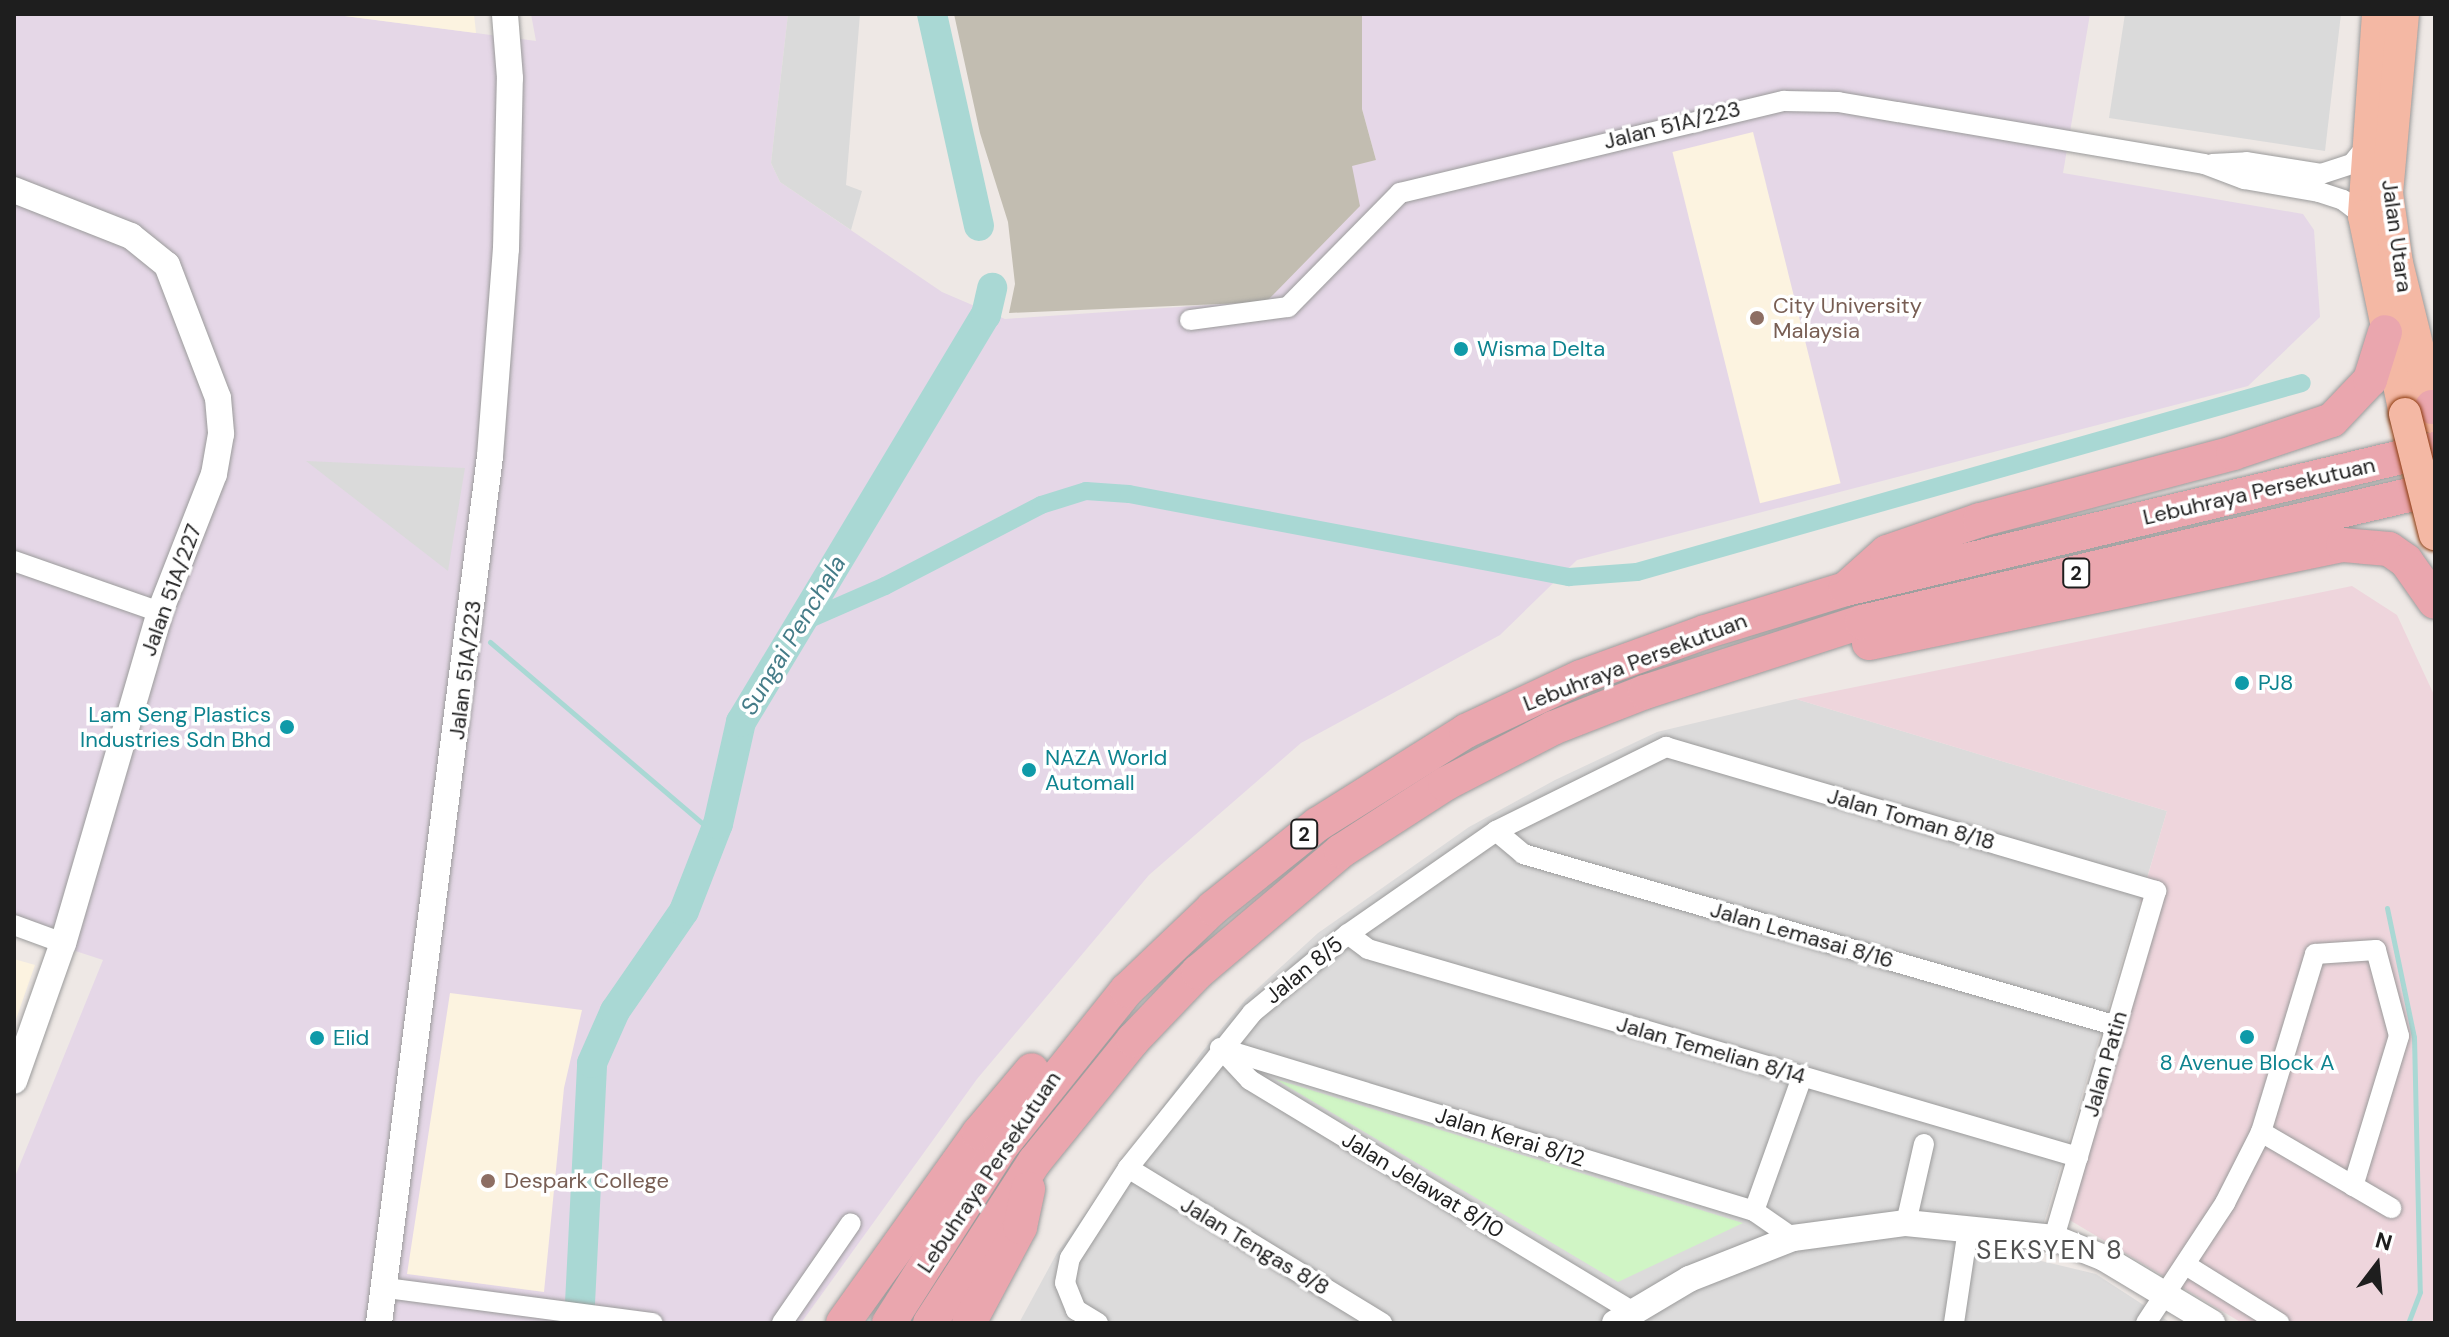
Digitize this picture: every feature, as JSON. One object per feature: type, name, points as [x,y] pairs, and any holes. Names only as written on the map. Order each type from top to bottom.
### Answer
[{"type":"highway","points":[[1846,589],[1887,552],[1980,520],[2233,453],[2332,420],[2370,380],[2385,332]]},
{"type":"highway","name":"Lebuhraya Persekutuan","points":[[889,1323],[1001,1147],[1065,1061],[1146,970],[1213,908],[1318,824],[1466,731],[1595,672],[1846,589],[2435,449]]},
{"type":"highway","name":"Lebuhraya Persekutuan","points":[[930,1323],[1035,1161],[1133,1040],[1198,972],[1341,851],[1445,784],[1553,728],[1720,665],[1862,622],[2435,489]]},
{"type":"highway","points":[[1720,665],[1788,666],[1864,644],[2050,610],[2343,545],[2389,549],[2406,561],[2435,602]]},
{"type":"highway","points":[[843,1323],[979,1133],[1071,1023],[1102,990],[1146,970]]},
{"type":"highway","points":[[969,1323],[1020,1227],[1035,1161]]},
{"type":"main road","name":"Jalan Utara","points":[[2378,14],[2365,148],[2364,216],[2385,332],[2427,411]]},
{"type":"main road","name":"Jalan Utara","points":[[2403,14],[2387,193],[2397,263],[2427,411]]},
{"type":"main road","points":[[2427,411],[2435,534]]},
{"type":"street","name":"Jalan 51A/223","points":[[379,1323],[386,1288],[490,456],[506,249],[510,78],[505,14]]},
{"type":"street","name":"Jalan 51A/223","points":[[1190,320],[1288,307],[1400,193],[1761,103],[1838,102],[2204,164],[2244,179],[2319,192],[2343,200],[2364,216]]},
{"type":"street","name":"Jalan 51A/223","points":[[2204,164],[2247,162],[2321,174],[2352,164],[2365,148]]},
{"type":"street","name":"Jalan 51A/227","points":[[14,190],[131,236],[159,256],[176,282],[218,398],[221,434],[214,474],[160,612],[63,943],[14,1081]]},
{"type":"street","points":[[14,561],[160,612]]},
{"type":"street","name":"Jalan 8/5","points":[[1098,1323],[1076,1310],[1065,1283],[1070,1258],[1128,1168],[1220,1048],[1252,1013],[1348,934],[1496,831],[1666,747]]},
{"type":"street","name":"Jalan Toman 8/18","points":[[1666,747],[2156,891]]},
{"type":"street","name":"Jalan Lemasai 8/16","points":[[1496,831],[1523,854],[2117,1026]]},
{"type":"street","name":"Jalan Patin","points":[[2054,1238],[2156,891]]},
{"type":"street","points":[[14,925],[63,943]]},
{"type":"street","name":"Jalan Temelian 8/14","points":[[1348,934],[1368,949],[2078,1157]]},
{"type":"street","points":[[2146,1323],[2186,1265],[2261,1132],[2315,954],[2376,950],[2399,1036],[2353,1186]]},
{"type":"street","name":"Jalan Kerai 8/12","points":[[1220,1048],[1754,1211],[1793,1238]]},
{"type":"street","name":"Jalan Jelawat 8/10","points":[[1220,1048],[1250,1080],[1624,1317]]},
{"type":"street","points":[[1754,1211],[1802,1077]]},
{"type":"street","points":[[2261,1132],[2391,1208]]},
{"type":"street","points":[[1906,1223],[1924,1144]]},
{"type":"street","name":"Jalan Tengas 8/8","points":[[1128,1168],[1382,1323]]},
{"type":"street","points":[[782,1323],[851,1223]]},
{"type":"street","points":[[1624,1317],[1689,1279],[1793,1238],[1906,1223],[2054,1238],[2104,1258],[2212,1323]]},
{"type":"street","points":[[1954,1323],[1968,1229]]},
{"type":"street","points":[[2186,1265],[2279,1323]]},
{"type":"street","points":[[386,1288],[622,1315],[653,1323]]},
{"type":"shaded area","points":[[14,14],[330,14],[536,41],[531,14],[788,14],[771,163],[780,182],[942,292],[1005,319],[1266,301],[1352,165],[1376,160],[1362,109],[1362,14],[2090,14],[2063,173],[2303,214],[2314,230],[2320,317],[2248,386],[1577,560],[1500,635],[1301,743],[1149,875],[977,1079],[801,1323],[14,1323],[14,1179],[103,960],[14,931]]},
{"type":"shaded area","points":[[329,14],[474,14],[476,33]]},
{"type":"shaded area","points":[[788,14],[860,14],[846,185],[862,191],[851,230],[780,182],[771,163]]},
{"type":"shaded area","points":[[954,14],[1362,14],[1362,109],[1376,160],[1352,166],[1360,206],[1266,302],[1009,313],[1015,284],[1008,222],[980,133]]},
{"type":"shaded area","points":[[2125,14],[2341,14],[2325,151],[2109,118]]},
{"type":"shaded area","name":"City University Malaysia","points":[[1753,132],[1841,483],[1760,503],[1672,152]]},
{"type":"shaded area","points":[[306,461],[465,468],[448,571]]},
{"type":"shaded area","points":[[2352,586],[2397,615],[2435,697],[2435,1323],[2242,1323],[2068,1219],[2161,908],[2140,902],[2167,811],[1796,699]]},
{"type":"shaded area","points":[[1796,699],[2167,811],[2033,1259],[2096,1274],[2171,1323],[1019,1323],[1057,1253],[1202,1052],[1246,999],[1318,933],[1469,827],[1555,780],[1657,732]]},
{"type":"shaded area","points":[[14,959],[35,965],[14,1025]]},
{"type":"shaded area","name":"Despark College","points":[[450,993],[582,1010],[564,1088],[544,1292],[407,1274]]},
{"type":"green space","points":[[1275,1079],[1743,1223],[1618,1282]]},
{"type":"waterway","name":"Sungai Penchala","points":[[932,14],[979,226]]},
{"type":"waterway","name":"Sungai Penchala","points":[[579,1323],[592,1063],[615,1011],[684,911],[718,824],[741,722],[986,315],[992,288]]},
{"type":"waterway","points":[[798,624],[885,586],[1041,505],[1086,491],[1129,494],[1569,577],[1637,572],[2302,383]]},
{"type":"waterway","points":[[490,642],[714,833]]},
{"type":"waterway","points":[[2387,908],[2414,1037],[2420,1292],[2408,1323]]},
{"type":"place","name":"City University Malaysia","points":[[1757,318]]},
{"type":"place","name":"Wisma Delta","points":[[1461,349]]},
{"type":"place","name":"PJ8","points":[[2242,683]]},
{"type":"place","name":"Lam Seng Plastics Industries Sdn Bhd","points":[[287,727]]},
{"type":"place","name":"NAZA World Automall","points":[[1029,770]]},
{"type":"place","name":"8 Avenue Block A","points":[[2247,1037]]},
{"type":"place","name":"Elid","points":[[317,1038]]},
{"type":"place","name":"Despark College","points":[[488,1181]]},
{"type":"district","name":"SEKSYEN 8","points":[[2050,1251]]}]
